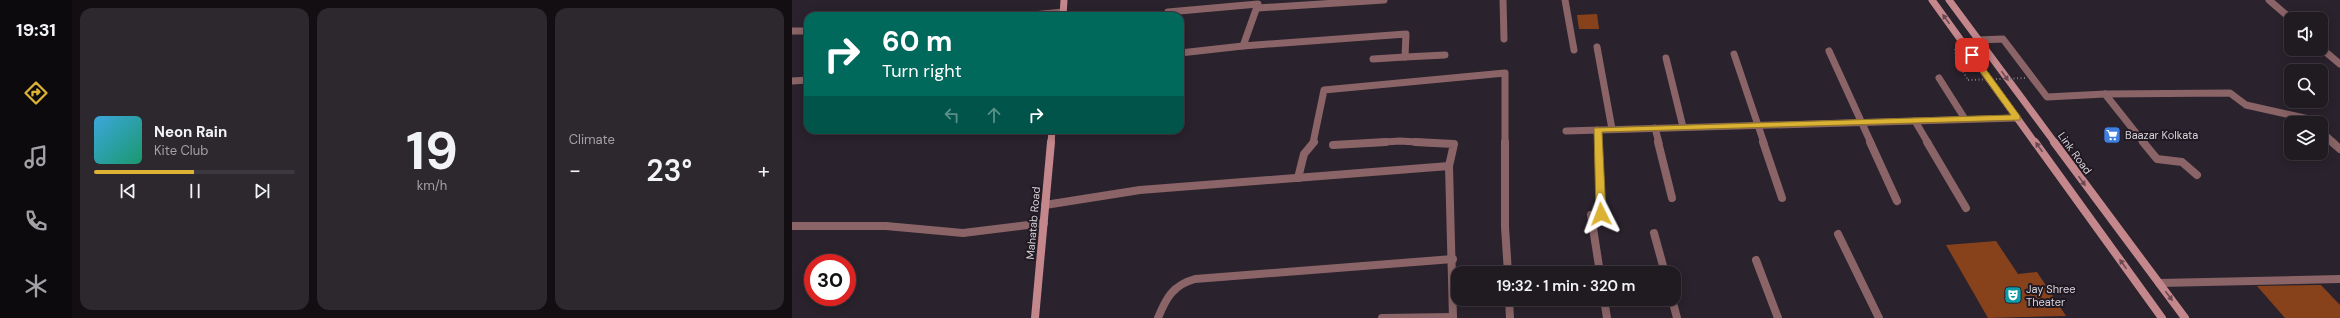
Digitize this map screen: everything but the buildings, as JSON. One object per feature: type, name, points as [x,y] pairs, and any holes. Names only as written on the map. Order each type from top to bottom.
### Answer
[{"type":"main road","points":[[1063,12],[1064,0]]},
{"type":"main road","points":[[1932,0],[2162,318]]},
{"type":"main road","name":"Link Road","points":[[1949,0],[2185,318]]},
{"type":"main road","name":"Mahatab Road","points":[[1035,318],[1052,134]]},
{"type":"street","points":[[1258,8],[1384,0]]},
{"type":"street","points":[[1503,0],[1504,39]]},
{"type":"street","points":[[1565,0],[1574,50]]},
{"type":"street","points":[[2269,0],[2284,13]]},
{"type":"street","points":[[1168,12],[1258,4],[1258,8]]},
{"type":"street","points":[[1242,46],[1258,8]]},
{"type":"street","points":[[792,31],[804,31]]},
{"type":"street","points":[[1184,53],[1242,46],[1406,34],[1405,58]]},
{"type":"street","points":[[1978,40],[2002,39],[2047,97],[2105,94],[2230,93],[2246,105],[2296,116]]},
{"type":"street","points":[[1598,47],[1612,129]]},
{"type":"street","points":[[1829,51],[1896,201]]},
{"type":"street","points":[[1734,54],[1759,125],[1782,198]]},
{"type":"street","points":[[2328,54],[2340,64]]},
{"type":"street","points":[[1373,59],[1445,56]]},
{"type":"street","points":[[1666,58],[1683,127]]},
{"type":"street","points":[[1298,178],[1304,154],[1313,145],[1324,90],[1505,73],[1505,227],[1508,266]]},
{"type":"street","points":[[1939,78],[1965,119]]},
{"type":"street","points":[[792,81],[804,80]]},
{"type":"street","points":[[2105,94],[2157,159],[2182,162],[2197,175]]},
{"type":"street","points":[[1566,131],[2017,118]]},
{"type":"street","points":[[1915,121],[1966,208]]},
{"type":"street","points":[[1655,128],[1672,198]]},
{"type":"street","points":[[1597,130],[1601,214],[1591,215],[1599,266]]},
{"type":"street","points":[[2328,138],[2340,149]]},
{"type":"street","points":[[1333,145],[1400,141],[1454,144],[1449,166],[1453,318],[1382,318]]},
{"type":"street","points":[[1045,205],[1140,190],[1449,166]]},
{"type":"street","points":[[792,226],[886,226],[963,233],[1044,223]]},
{"type":"street","points":[[1654,233],[1662,266]]},
{"type":"street","points":[[1838,234],[1879,318]]},
{"type":"street","points":[[1158,318],[1169,292],[1180,282],[1195,279],[1452,259]]},
{"type":"street","points":[[1756,260],[1778,318]]},
{"type":"street","points":[[1509,306],[1510,318]]},
{"type":"street","points":[[1605,306],[1607,318]]},
{"type":"street","points":[[1674,306],[1677,318]]},
{"type":"lane","points":[[2159,284],[2340,278]]},
{"type":"path","points":[[1962,42],[1954,50],[1956,60],[1968,80],[2027,78]]},
{"type":"place","name":"Baazar Kolkata","points":[[2112,135]]},
{"type":"place","name":"Jay Shree Theater","points":[[2013,295]]},
{"type":"route","points":[[1601,214],[1597,130],[2017,118],[1972,55]]}]
